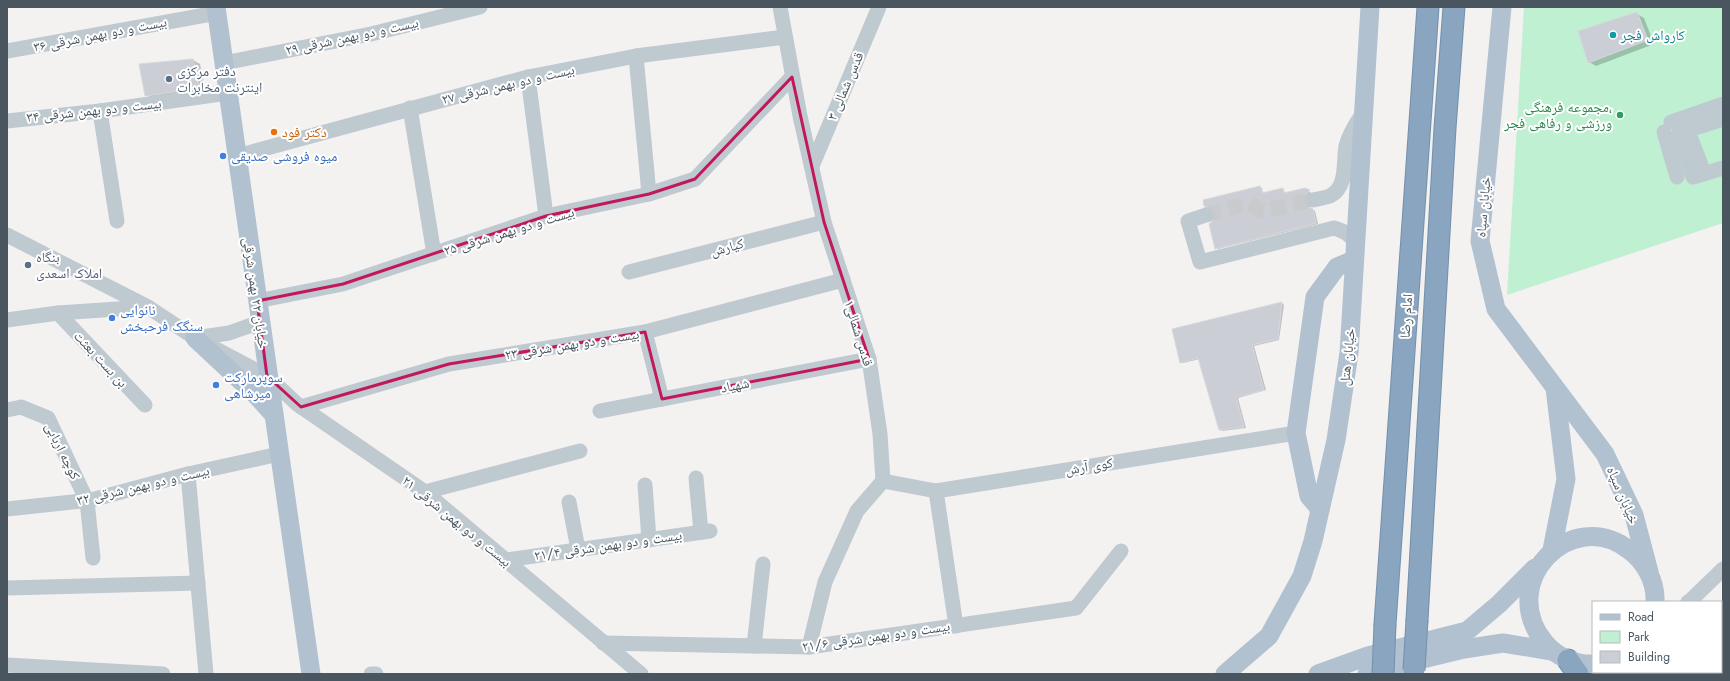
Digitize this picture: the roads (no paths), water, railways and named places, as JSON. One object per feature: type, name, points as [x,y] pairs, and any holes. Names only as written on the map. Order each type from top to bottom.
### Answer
[{"type":"highway","points":[[1415,7],[1420,124]]},
{"type":"highway","name":"امام رضا","points":[[1383,674],[1385,624],[1428,7]]},
{"type":"highway","name":"امام رضا","points":[[1414,672],[1445,128],[1454,7]]},
{"type":"highway","points":[[1445,128],[1465,7]]},
{"type":"main road","name":"خیابان هتل","points":[[1225,674],[1269,636],[1302,576],[1313,541],[1336,440],[1349,353],[1370,7]]},
{"type":"main road","name":"خیابان سپاه","points":[[1502,7],[1480,241],[1496,309],[1605,454],[1634,515],[1655,594],[1655,601]]},
{"type":"main road","name":"خیابان ۲۲ بهمن شرقی","points":[[217,10],[310,674]]},
{"type":"main road","points":[[1320,509],[1309,496],[1296,434],[1315,297],[1337,267],[1355,251]]},
{"type":"main road","points":[[195,338],[256,395],[274,415]]},
{"type":"main road","name":"خیابان سپاه","points":[[1554,386],[1566,479],[1546,557],[1530,585],[1528,609],[1536,632],[1566,662]]},
{"type":"main road","points":[[1318,674],[1368,656],[1467,631],[1499,604],[1546,557],[1569,541],[1587,537],[1606,539],[1623,545],[1638,557],[1649,572]]},
{"type":"main road","points":[[1367,674],[1373,671],[1464,649],[1503,643],[1566,662],[1585,665],[1592,664]]},
{"type":"street","name":"بیست و دو بهمن شرقی ۲۹","points":[[224,63],[370,34],[480,7]]},
{"type":"street","name":"قدس شمالی۱","points":[[780,7],[792,77],[824,222],[869,359],[880,434],[883,480]]},
{"type":"street","name":"قدس شمالی ۳","points":[[812,166],[879,7]]},
{"type":"street","name":"بیست و دو بهمن شرقی ۳۶","points":[[7,51],[217,10]]},
{"type":"street","name":"بیست و دو بهمن شرقی ۲۷","points":[[237,156],[528,77],[636,56],[784,37]]},
{"type":"street","points":[[636,56],[649,194]]},
{"type":"street","points":[[528,77],[546,216]]},
{"type":"street","name":"بیست و دو بهمن شرقی ۲۵","points":[[257,302],[343,284],[546,216],[649,194],[695,179],[792,77]]},
{"type":"street","name":"بیست و دو بهمن شرقی ۳۴","points":[[7,121],[100,111],[228,93]]},
{"type":"street","points":[[1677,178],[1668,127],[1723,104]]},
{"type":"street","points":[[410,108],[434,254]]},
{"type":"street","points":[[100,111],[117,221]]},
{"type":"street","points":[[1312,200],[1330,196],[1342,185],[1346,145],[1353,127],[1363,113]]},
{"type":"street","points":[[1723,119],[1679,133],[1693,177],[1723,168]]},
{"type":"street","points":[[1691,139],[1701,165]]},
{"type":"street","points":[[1206,215],[1188,221],[1200,262],[1334,228],[1346,232],[1352,237],[1355,251]]},
{"type":"street","name":"کیارش","points":[[629,272],[824,222]]},
{"type":"street","name":"بیست و دو بهمن شرقی ۲۱","points":[[7,235],[148,307],[195,338],[268,376],[301,407],[425,492],[641,674]]},
{"type":"street","name":"بیست و دو بهمن شرقی ۲۳","points":[[301,407],[449,364],[645,332],[843,280]]},
{"type":"street","points":[[7,320],[58,313],[148,307]]},
{"type":"street","name":"بن بست بعثت","points":[[58,313],[145,405]]},
{"type":"street","points":[[195,338],[228,333],[260,322]]},
{"type":"street","points":[[645,332],[662,399]]},
{"type":"street","name":"شهیاد","points":[[600,411],[869,359]]},
{"type":"street","name":"کوچه اربابی","points":[[7,410],[20,407],[48,418],[87,500],[93,558]]},
{"type":"street","name":"کوی آرش","points":[[883,480],[936,491],[1296,434]]},
{"type":"street","points":[[425,492],[580,451]]},
{"type":"street","name":"بیست و دو بهمن شرقی ۳۲","points":[[7,509],[87,500],[188,474],[279,454]]},
{"type":"street","points":[[188,474],[206,674]]},
{"type":"street","name":"بیست و دو بهمن شرقی ۲۱/۴","points":[[506,560],[706,532],[696,478]]},
{"type":"street","points":[[809,647],[825,582],[857,511],[883,480]]},
{"type":"street","points":[[645,485],[648,540]]},
{"type":"street","points":[[936,491],[956,626]]},
{"type":"street","points":[[569,502],[578,549]]},
{"type":"street","name":"بیست و دو بهمن شرقی ۲۱/۶","points":[[603,643],[809,647],[1076,608],[1121,551]]},
{"type":"street","points":[[754,646],[763,564]]},
{"type":"street","points":[[1690,601],[1723,570]]},
{"type":"street","points":[[7,588],[198,583]]},
{"type":"street","points":[[7,665],[163,674]]},
{"type":"street","points":[[371,674],[376,674]]},
{"type":"tunnel","points":[[1206,215],[1249,203],[1262,211],[1312,200]]},
{"type":"place","name":"کارواش فجر","points":[[1613,35]]},
{"type":"place","name":"دفتر مرکزی اینترنت مخابرات","points":[[169,79]]},
{"type":"place","name":"مجموعه فرهنگی، ورزشی و رفاهی فجر","points":[[1620,115]]},
{"type":"place","name":"دکتر فود","points":[[274,132]]},
{"type":"place","name":"میوه فروشی صدیقی","points":[[223,156]]},
{"type":"place","name":"بنگاه املاک اسعدی","points":[[28,265]]},
{"type":"place","name":"نانوایی سنگک فرحبخش","points":[[112,318]]},
{"type":"place","name":"سوپرمارکت میرشاهی","points":[[216,385]]}]
